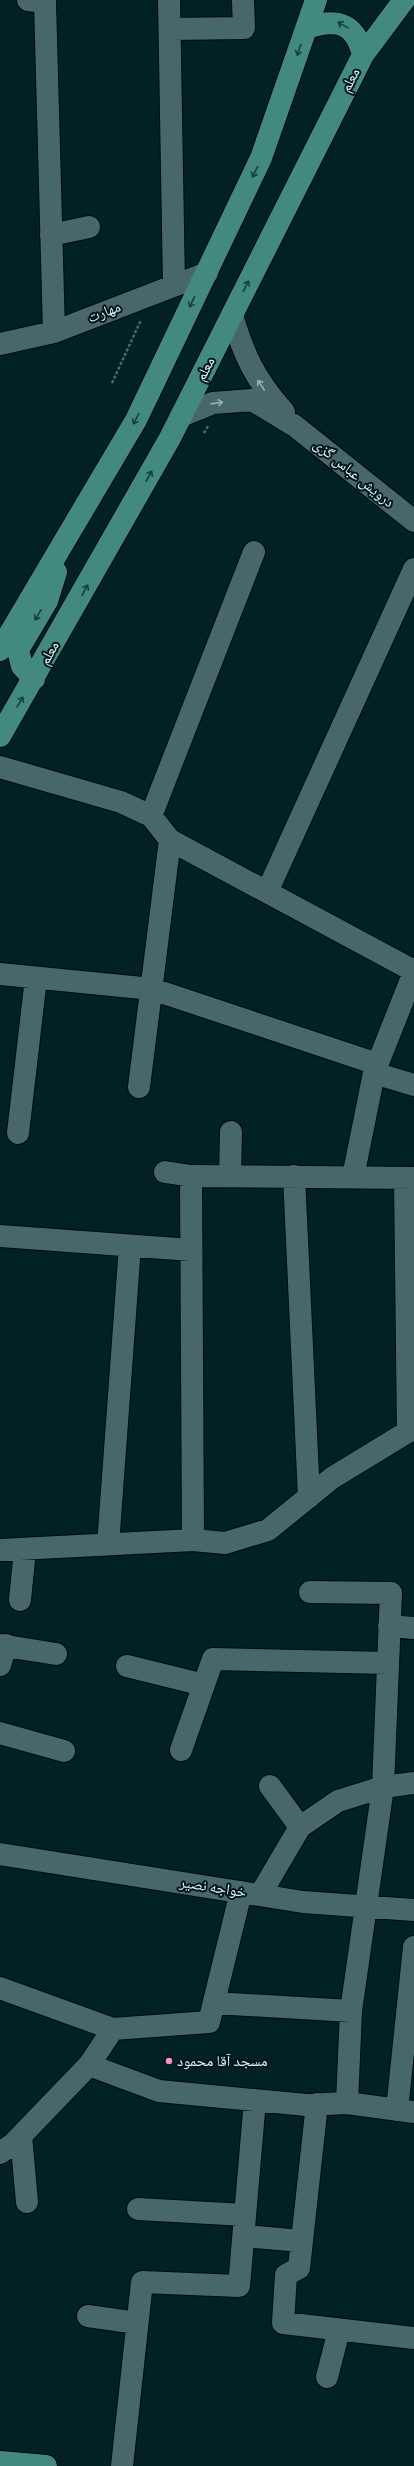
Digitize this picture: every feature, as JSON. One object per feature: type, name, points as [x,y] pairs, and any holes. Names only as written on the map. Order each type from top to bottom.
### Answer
[{"type":"main road","points":[[0,650],[56,552],[136,420],[261,158],[316,0]]},
{"type":"main road","name":"معلم","points":[[0,736],[34,679],[181,416],[363,55],[404,0]]},
{"type":"main road","points":[[307,28],[324,22],[336,22],[351,30],[360,42],[363,55]]},
{"type":"main road","points":[[34,679],[22,666],[18,650],[47,601],[56,577],[56,552]]},
{"type":"main road","points":[[0,2462],[46,2466]]},
{"type":"street","points":[[28,0],[44,2],[54,332]]},
{"type":"street","points":[[169,0],[174,285]]},
{"type":"street","points":[[170,29],[244,28],[243,0]]},
{"type":"street","points":[[51,235],[90,227]]},
{"type":"street","name":"مهارت","points":[[0,344],[54,332],[206,273]]},
{"type":"street","points":[[232,315],[243,352],[262,387],[295,426]]},
{"type":"street","points":[[181,416],[213,403],[252,400],[295,426]]},
{"type":"street","name":"درویش عباس گزی","points":[[295,426],[414,521]]},
{"type":"street","points":[[151,816],[254,552]]},
{"type":"street","points":[[267,892],[414,569]]},
{"type":"street","points":[[0,767],[122,802],[151,816],[170,840],[414,971],[376,1068],[353,1177]]},
{"type":"street","points":[[139,1087],[170,840]]},
{"type":"street","points":[[0,974],[152,989],[376,1068],[414,1085]]},
{"type":"street","points":[[18,1133],[36,978]]},
{"type":"street","points":[[230,1176],[231,1132]]},
{"type":"street","points":[[0,1550],[25,1550],[193,1540],[225,1543],[268,1530],[332,1478],[411,1430],[410,1178],[191,1176],[165,1172]]},
{"type":"street","points":[[191,1176],[193,1540]]},
{"type":"street","points":[[294,1176],[309,1497]]},
{"type":"street","points":[[0,1236],[191,1250]]},
{"type":"street","points":[[108,1545],[130,1246]]},
{"type":"street","points":[[20,1600],[25,1550]]},
{"type":"street","points":[[310,1592],[390,1593],[383,1787],[368,1906],[351,2011],[347,2103]]},
{"type":"street","points":[[389,1626],[414,1628]]},
{"type":"street","points":[[2,1652],[56,1654]]},
{"type":"street","points":[[181,1750],[213,1659],[388,1663]]},
{"type":"street","points":[[127,1666],[204,1685]]},
{"type":"street","points":[[0,1733],[64,1751]]},
{"type":"street","points":[[0,1988],[113,2029],[209,2022],[250,1893],[300,1827],[338,1801],[383,1787],[414,1783]]},
{"type":"street","points":[[270,1786],[300,1827]]},
{"type":"street","name":"خواجه نصیر","points":[[4,1853],[303,1902],[414,1910]]},
{"type":"street","points":[[89,2065],[159,2091],[317,2104],[347,2103],[406,2111],[414,1947]]},
{"type":"street","points":[[214,2003],[351,2011]]},
{"type":"street","points":[[0,2153],[21,2136],[89,2065],[113,2029]]},
{"type":"street","points":[[122,2466],[142,2282],[239,2286],[256,2100]]},
{"type":"street","points":[[317,2104],[299,2268],[286,2275],[283,2323],[414,2338]]},
{"type":"street","points":[[21,2136],[27,2202]]},
{"type":"street","points":[[138,2209],[246,2215]]},
{"type":"street","points":[[244,2236],[301,2241]]},
{"type":"street","points":[[88,2316],[137,2323]]},
{"type":"street","points":[[327,2377],[339,2330]]},
{"type":"path","points":[[112,383],[154,293]]},
{"type":"place","name":"مسجد آقا محمود","points":[[169,2061]]}]
